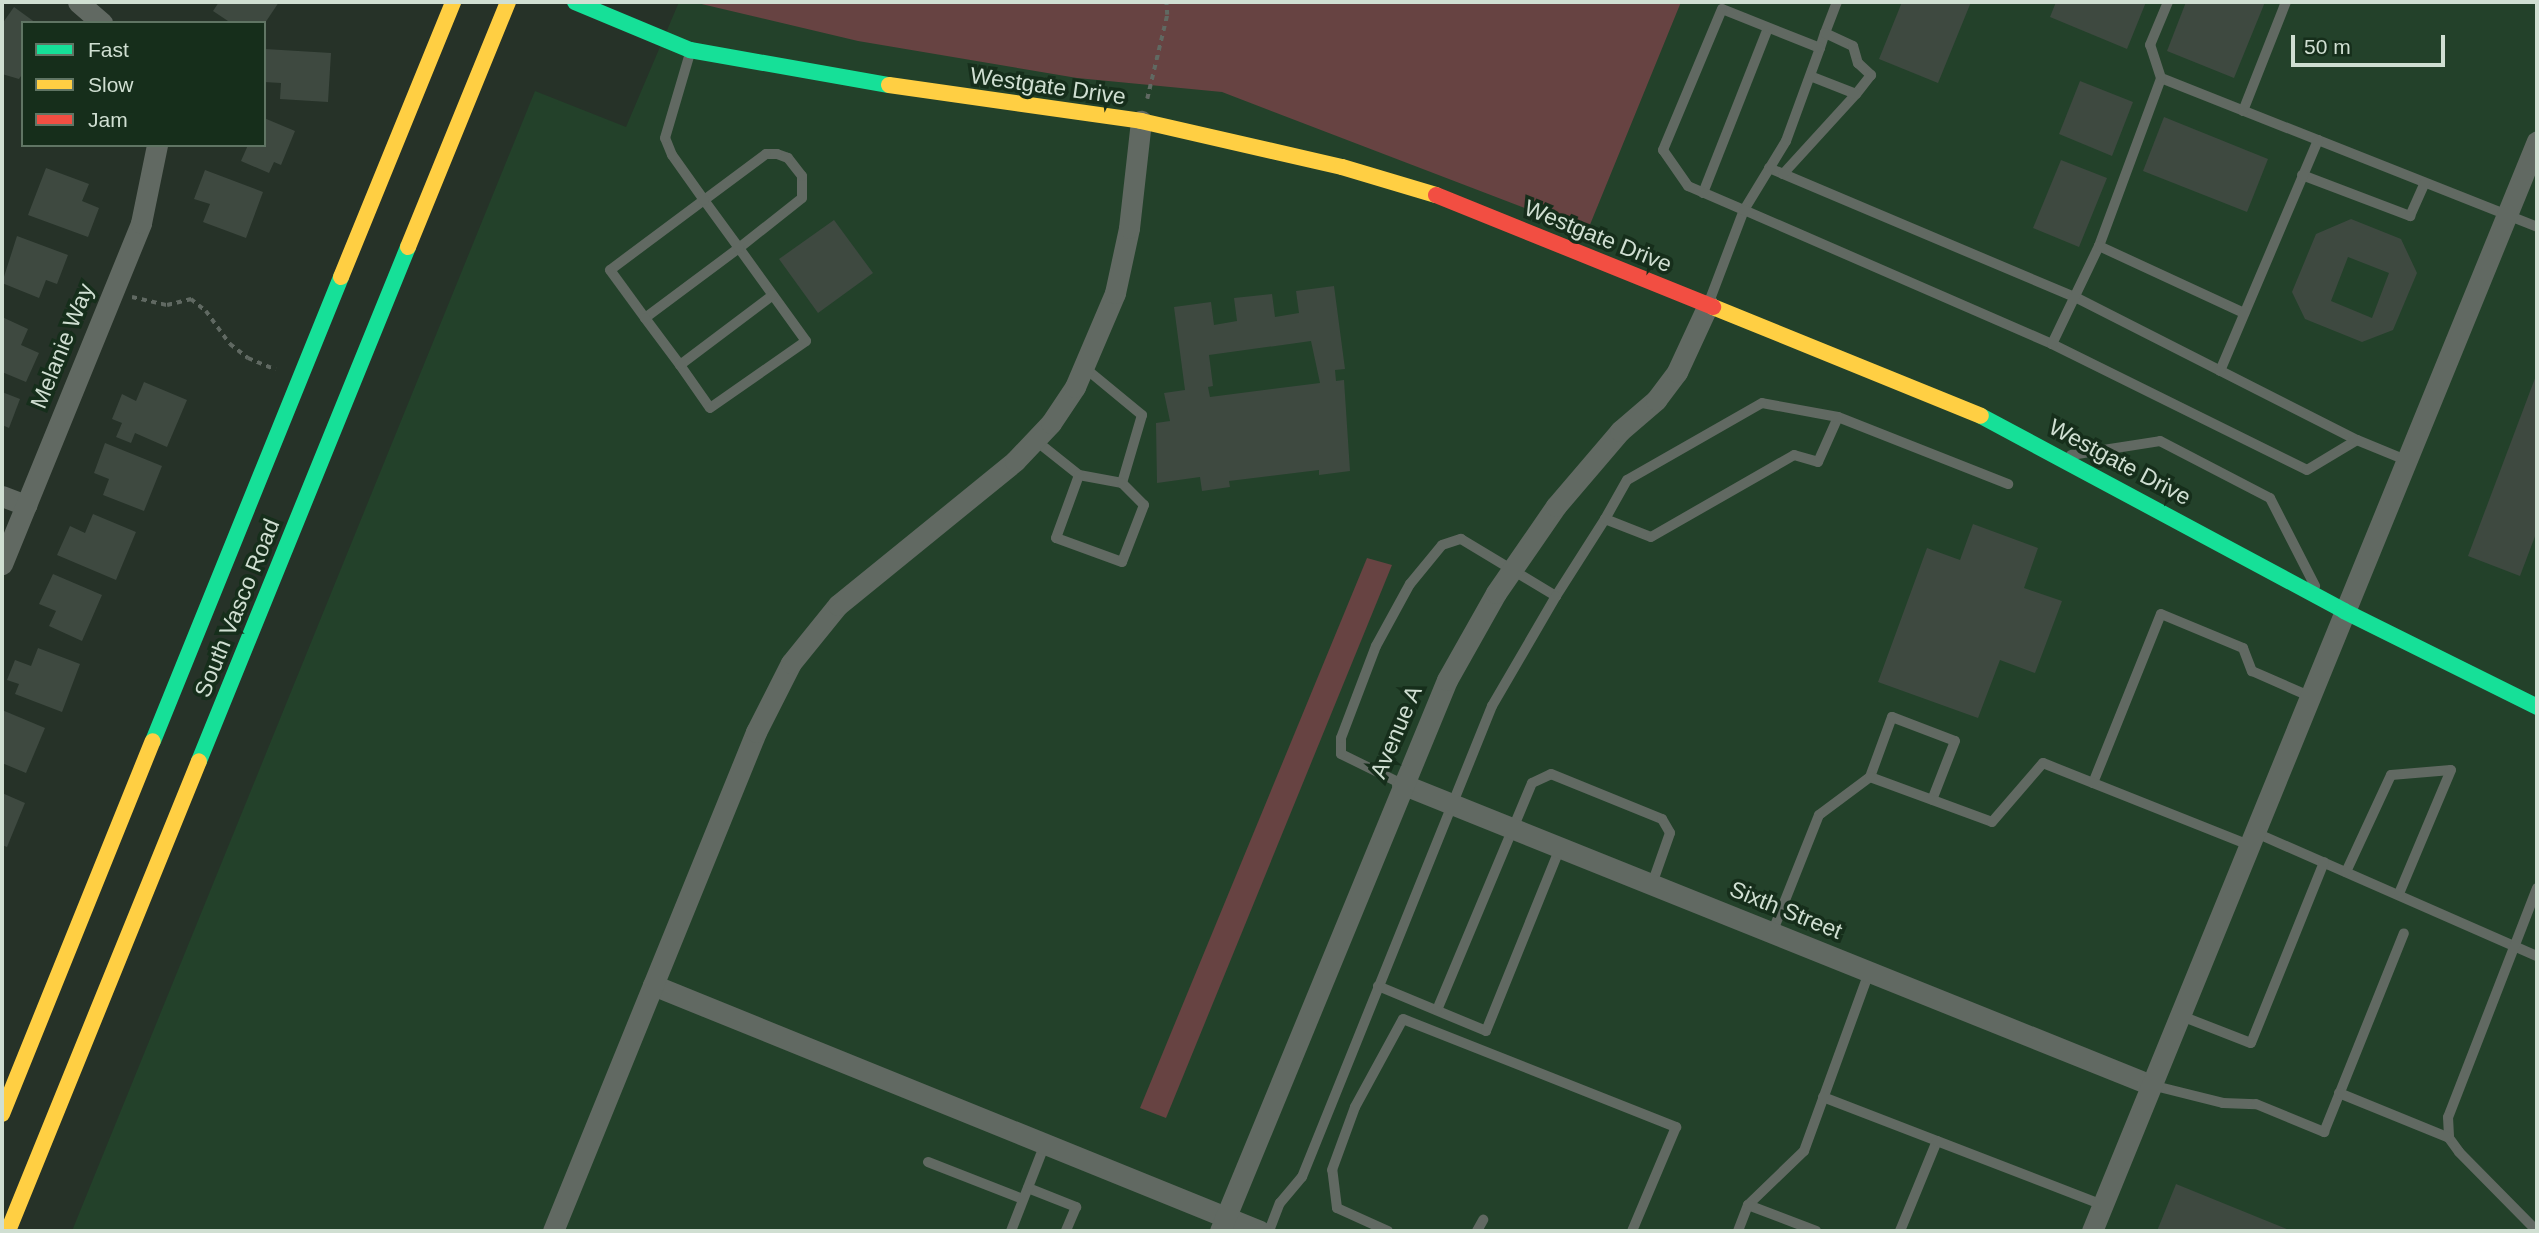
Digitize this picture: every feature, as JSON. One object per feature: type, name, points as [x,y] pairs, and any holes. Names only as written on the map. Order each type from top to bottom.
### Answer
[{"type":"main road","name":"South Vasco Road","points":[[2,1114],[453,2]]},
{"type":"main road","name":"South Vasco Road","points":[[8,1231],[508,2]]},
{"type":"main road","name":"Westgate Drive","points":[[575,2],[690,50],[987,102],[1141,121],[1342,167],[1432,193],[1966,409],[2319,594],[2344,611],[2537,707]]},
{"type":"street","points":[[78,2],[100,21]]},
{"type":"street","points":[[553,1231],[756,732],[791,663],[838,606],[1035,440],[1085,368],[1115,293],[1129,228],[1141,121]]},
{"type":"street","points":[[2092,1231],[2537,141]]},
{"type":"street","name":"Melanie Way","points":[[2,564],[141,223],[157,147]]},
{"type":"street","name":"Avenue A","points":[[1223,1224],[1447,680],[1511,571],[1556,506],[1620,431],[1656,400],[1677,372],[1708,305]]},
{"type":"street","points":[[2,496],[26,505]]},
{"type":"street","name":"Sixth Street","points":[[1402,784],[2151,1085]]},
{"type":"street","points":[[653,985],[1045,1144],[1223,1224],[1260,1231]]},
{"type":"lane","points":[[1708,305],[1744,210],[1786,141],[1837,2]]},
{"type":"lane","points":[[2052,344],[2099,246],[2161,78],[2150,46],[2168,2]]},
{"type":"lane","points":[[2243,111],[2287,2]]},
{"type":"lane","points":[[1820,48],[1722,9],[1663,150],[1688,186],[2052,344],[2307,470],[2357,439]]},
{"type":"lane","points":[[1703,193],[1768,28]]},
{"type":"lane","points":[[1783,174],[1871,75],[1858,63],[1853,46],[1825,33]]},
{"type":"lane","points":[[645,318],[739,248],[802,198],[802,176],[796,166],[788,158],[766,154],[704,200],[610,270],[710,408],[806,341],[739,248],[704,200],[665,138],[690,50]]},
{"type":"lane","points":[[1810,76],[1856,94]]},
{"type":"lane","points":[[2161,78],[2537,227]]},
{"type":"lane","points":[[2220,371],[2318,140]]},
{"type":"lane","points":[[1769,168],[2075,297],[2357,439],[2406,460]]},
{"type":"lane","points":[[2302,176],[2410,216],[2425,183]]},
{"type":"lane","points":[[2099,246],[2244,313]]},
{"type":"lane","points":[[680,365],[773,295]]},
{"type":"lane","points":[[1085,368],[1142,415],[1122,483]]},
{"type":"lane","points":[[1269,1231],[1280,1203],[1301,1177],[1492,706],[1627,480],[1762,403],[1838,417],[2008,484]]},
{"type":"lane","points":[[1605,519],[1651,537],[1794,455],[1818,462],[1838,417]]},
{"type":"lane","points":[[1035,440],[1079,475],[1122,483],[1144,505],[1122,562],[1056,538],[1079,475]]},
{"type":"lane","points":[[2061,457],[2160,441],[2270,498],[2319,594]]},
{"type":"lane","points":[[1402,784],[1341,754],[1341,738],[1376,646],[1410,584],[1442,545],[1461,539],[1556,596]]},
{"type":"lane","points":[[2093,783],[2161,614],[2243,648],[2252,671],[2309,696]]},
{"type":"lane","points":[[1772,933],[1819,815],[1870,777],[1892,717],[1955,741],[1932,800]]},
{"type":"lane","points":[[1870,777],[1992,822],[2043,763],[2093,783],[2324,862],[2537,956]]},
{"type":"lane","points":[[2346,872],[2391,775],[2451,770],[2399,894]]},
{"type":"lane","points":[[1437,1010],[1532,783],[1551,774],[1662,819],[1670,833],[1652,884]]},
{"type":"lane","points":[[1378,986],[1486,1031],[1560,848]]},
{"type":"lane","points":[[2179,1015],[2251,1043],[2324,862]]},
{"type":"lane","points":[[2449,1138],[2448,1117],[2537,888]]},
{"type":"lane","points":[[2151,1085],[2223,1103],[2256,1104],[2324,1132],[2404,933]]},
{"type":"lane","points":[[1738,1231],[1748,1205],[1804,1151],[1868,972]]},
{"type":"lane","points":[[1388,1231],[1337,1208],[1332,1170],[1355,1107],[1403,1019],[1676,1127],[1632,1231]]},
{"type":"lane","points":[[2339,1093],[2449,1138],[2537,1231]]},
{"type":"lane","points":[[1824,1097],[2103,1205]]},
{"type":"lane","points":[[1900,1231],[1937,1141]]},
{"type":"lane","points":[[1011,1231],[1045,1144]]},
{"type":"lane","points":[[928,1162],[1023,1199]]},
{"type":"lane","points":[[1028,1188],[1076,1207],[1066,1231]]},
{"type":"lane","points":[[1748,1205],[1816,1231]]},
{"type":"lane","points":[[1477,1231],[1483,1220]]},
{"type":"path","points":[[1141,121],[1167,15],[1166,2]]},
{"type":"path","points":[[113,291],[167,305],[191,299],[248,358],[301,380]]},
{"type":"shaded area","points":[[679,2],[2537,2],[2537,1231],[72,1231],[535,91],[626,127]]},
{"type":"shaded area","points":[[693,2],[1681,2],[1587,232],[1222,92],[1077,78],[858,41]]},
{"type":"shaded area","points":[[1367,558],[1392,565],[1166,1118],[1140,1108]]},
{"type":"building","points":[[219,2],[279,2],[266,22],[228,21],[213,11]]},
{"type":"building","points":[[1902,2],[1971,2],[1938,83],[1879,59]]},
{"type":"building","points":[[2056,2],[2146,2],[2127,49],[2050,17]]},
{"type":"building","points":[[2186,2],[2265,2],[2234,78],[2167,51]]},
{"type":"building","points":[[14,7],[33,21],[21,21],[19,79],[2,74],[2,24]]},
{"type":"building","points":[[266,49],[331,53],[328,102],[280,99],[281,83],[266,82]]},
{"type":"building","points":[[2080,81],[2133,102],[2112,156],[2059,134]]},
{"type":"building","points":[[2164,117],[2268,159],[2247,212],[2143,171]]},
{"type":"building","points":[[266,119],[295,131],[281,165],[274,162],[269,173],[241,161],[247,147],[266,147]]},
{"type":"building","points":[[2061,160],[2107,178],[2079,247],[2033,228]]},
{"type":"building","points":[[46,168],[89,184],[82,201],[99,208],[88,237],[28,215]]},
{"type":"building","points":[[205,170],[263,192],[246,238],[203,222],[210,204],[194,199]]},
{"type":"building","points":[[2351,219],[2401,239],[2417,273],[2393,330],[2362,342],[2305,319],[2292,292],[2316,234]],"holes":[[[2348,257],[2389,273],[2372,318],[2331,301]]]},
{"type":"building","points":[[834,220],[873,273],[818,313],[779,259]]},
{"type":"building","points":[[17,236],[68,255],[57,284],[46,280],[39,298],[2,283]]},
{"type":"building","points":[[1334,286],[1345,369],[1335,370],[1336,381],[1344,380],[1350,471],[1319,475],[1319,470],[1229,481],[1230,487],[1202,491],[1200,477],[1157,483],[1156,423],[1170,421],[1164,393],[1185,390],[1174,307],[1211,302],[1214,325],[1237,321],[1234,298],[1272,294],[1275,317],[1299,313],[1296,291]],"holes":[[[1311,341],[1320,383],[1210,397],[1208,387],[1213,386],[1209,355]]]},
{"type":"building","points":[[2,317],[28,329],[21,345],[39,353],[26,382],[2,372]]},
{"type":"building","points":[[2537,373],[2537,531],[2520,576],[2468,556]]},
{"type":"building","points":[[144,382],[187,400],[167,447],[135,433],[131,443],[116,437],[122,423],[112,419],[122,394],[136,401]]},
{"type":"building","points":[[2,392],[20,399],[9,428],[2,425]]},
{"type":"building","points":[[105,443],[162,466],[144,511],[103,495],[109,479],[94,473]]},
{"type":"building","points":[[93,514],[136,532],[116,580],[57,555],[70,526],[85,533]]},
{"type":"building","points":[[1973,524],[2038,548],[2024,588],[2062,601],[2035,673],[2000,660],[1978,718],[1878,682],[1927,548],[1960,560]]},
{"type":"building","points":[[53,574],[102,595],[82,641],[49,626],[56,611],[39,604]]},
{"type":"building","points":[[38,648],[80,664],[62,712],[15,694],[19,684],[7,680],[15,660],[31,666]]},
{"type":"building","points":[[2,710],[45,728],[26,773],[2,763]]},
{"type":"building","points":[[2,793],[25,803],[7,847],[2,845]]},
{"type":"building","points":[[2176,1184],[2292,1231],[2157,1231]]},
{"type":"traffic: fast","points":[[575,2],[690,50],[889,85]]},
{"type":"traffic: fast","points":[[199,761],[408,247]]},
{"type":"traffic: fast","points":[[153,741],[341,277]]},
{"type":"traffic: fast","points":[[1981,416],[2344,611],[2537,707]]},
{"type":"traffic: slow","points":[[341,277],[453,2]]},
{"type":"traffic: slow","points":[[408,247],[508,2]]},
{"type":"traffic: slow","points":[[889,85],[1141,121],[1342,167],[1436,195]]},
{"type":"traffic: slow","points":[[1713,307],[1981,416]]},
{"type":"traffic: slow","points":[[2,1114],[153,741]]},
{"type":"traffic: slow","points":[[8,1231],[199,761]]},
{"type":"traffic: jam","points":[[1436,195],[1713,307]]}]
